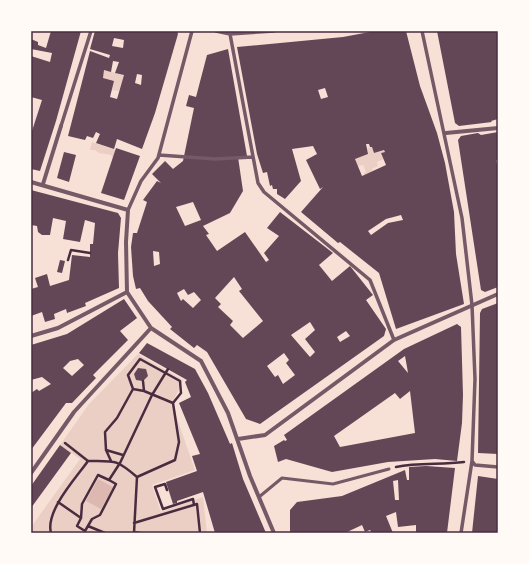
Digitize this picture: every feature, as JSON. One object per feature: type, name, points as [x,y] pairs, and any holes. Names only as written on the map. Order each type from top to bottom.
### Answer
[{"type":"street","points":[[43,184],[91,31]]},
{"type":"street","points":[[192,31],[159,155],[141,181],[128,210],[126,242],[127,292],[151,328],[201,361],[228,413],[274,533]]},
{"type":"street","points":[[216,31],[230,34],[274,31]]},
{"type":"street","points":[[422,31],[446,133],[462,218],[472,305],[475,379],[472,460],[461,533]]},
{"type":"street","points":[[230,34],[258,183],[264,192],[370,280],[394,340]]},
{"type":"street","points":[[446,133],[498,128]]},
{"type":"street","points":[[159,155],[215,159],[253,157]]},
{"type":"street","points":[[31,182],[43,184],[128,210]]},
{"type":"street","points":[[31,336],[58,328],[127,292]]},
{"type":"street","points":[[238,439],[265,435],[394,340],[498,294]]},
{"type":"street","points":[[31,473],[74,412],[151,328]]},
{"type":"street","points":[[472,460],[475,465],[498,467]]},
{"type":"lane","points":[[259,497],[282,478],[333,484],[389,469]]},
{"type":"path","points":[[68,260],[71,250],[90,253]]},
{"type":"path","points":[[110,461],[106,450],[105,432],[117,418],[133,389],[128,375],[140,359],[180,381],[181,393],[173,403],[178,442],[175,460],[138,477]]},
{"type":"path","points":[[110,480],[120,463],[152,395],[168,369]]},
{"type":"path","points":[[143,382],[144,391]]},
{"type":"path","points":[[133,389],[144,391],[173,403]]},
{"type":"path","points":[[65,443],[88,461],[110,461],[120,463],[138,477]]},
{"type":"path","points":[[106,450],[123,455]]},
{"type":"path","points":[[389,469],[411,464],[448,464],[472,460]]},
{"type":"path","points":[[51,533],[50,528],[58,502],[88,461]]},
{"type":"path","points":[[98,475],[110,480],[116,484],[100,516],[92,519],[86,531],[77,526],[81,518],[82,504],[98,475]]},
{"type":"path","points":[[138,477],[134,532],[140,533]]},
{"type":"path","points":[[168,490],[165,484],[155,488],[163,509],[193,499],[194,505]]},
{"type":"path","points":[[58,502],[81,518]]},
{"type":"path","points":[[134,523],[197,504],[200,533]]},
{"type":"path","points":[[88,526],[105,533]]},
{"type":"shaded area","points":[[104,70],[124,75],[119,91],[112,90],[114,81],[103,78]]},
{"type":"shaded area","points":[[92,142],[116,150],[113,158],[111,155],[90,150]]},
{"type":"shaded area","points":[[372,147],[374,153],[384,150],[385,152],[381,153],[384,159],[377,162],[378,166],[372,169],[373,171],[364,175],[366,172],[363,165],[358,166],[355,159],[368,154],[367,148]]},
{"type":"shaded area","points":[[138,354],[183,380],[172,404],[195,470],[152,485],[161,512],[203,497],[207,533],[31,533],[31,527],[80,459],[60,445],[89,404]]},
{"type":"shaded area","points":[[98,479],[113,487],[101,509],[86,501]]},
{"type":"building","points":[[51,31],[81,31],[56,121],[40,171],[31,169],[31,134],[42,100],[31,97],[31,56],[50,62],[52,53],[31,49],[31,39],[38,42],[38,45],[46,48]]},
{"type":"building","points":[[95,31],[177,31],[178,34],[155,113],[142,149],[117,139],[114,149],[96,143],[100,134],[96,132],[93,138],[87,136],[85,140],[68,136],[90,51],[109,58],[110,55],[90,49]],"holes":[[[114,38],[124,40],[123,48],[112,46]],[[113,61],[119,62],[115,73],[124,75],[117,99],[110,97],[114,81],[103,78],[104,70],[111,72]],[[137,74],[142,75],[141,85],[135,83]]]},
{"type":"building","points":[[375,31],[406,31],[420,86],[437,133],[445,163],[454,212],[456,254],[464,304],[396,329],[379,273],[340,242],[338,243],[301,212],[323,187],[320,189],[306,160],[317,154],[313,146],[292,149],[301,181],[285,199],[277,194],[277,189],[273,189],[272,185],[270,186],[267,172],[263,173],[257,154],[237,47],[343,37]],"holes":[[[325,88],[328,97],[321,99],[318,90]],[[366,144],[369,144],[370,147],[372,147],[374,153],[384,150],[385,152],[381,153],[386,165],[362,176],[355,159],[368,154]],[[401,215],[403,220],[388,223],[371,235],[368,231],[386,219]]]},
{"type":"building","points":[[437,31],[498,31],[498,119],[491,121],[492,122],[459,126],[455,123]]},
{"type":"building","points":[[228,49],[247,156],[238,157],[243,191],[230,213],[203,226],[209,234],[206,235],[217,251],[245,232],[266,262],[269,260],[264,253],[279,236],[267,228],[280,212],[333,253],[319,265],[332,281],[350,266],[373,295],[366,300],[386,329],[384,336],[260,424],[246,419],[207,352],[197,345],[194,348],[170,329],[172,327],[148,301],[140,288],[136,289],[133,276],[131,247],[133,233],[137,233],[147,202],[143,200],[157,181],[161,183],[152,174],[165,161],[173,169],[183,161],[194,108],[186,106],[189,95],[196,97],[207,55]],"holes":[[[193,202],[201,220],[185,226],[176,207]],[[153,251],[159,252],[160,264],[154,266]],[[234,277],[242,289],[239,291],[263,321],[243,338],[230,325],[233,321],[218,307],[221,304],[215,298]],[[184,289],[188,295],[194,292],[201,300],[193,308],[183,299],[181,301],[177,293]],[[310,322],[315,330],[305,339],[315,352],[310,357],[291,335]],[[346,331],[350,336],[340,342],[337,337]],[[284,353],[289,360],[286,363],[295,375],[283,384],[278,375],[275,377],[267,366]]]},
{"type":"building","points":[[498,132],[498,160],[496,160],[498,170],[498,287],[485,292],[481,290],[458,140],[461,136]]},
{"type":"building","points":[[116,148],[140,156],[124,200],[101,193]]},
{"type":"building","points":[[64,152],[76,155],[69,182],[57,178]]},
{"type":"building","points":[[31,190],[118,213],[121,218],[118,253],[119,288],[85,303],[86,306],[67,313],[66,309],[54,314],[55,319],[45,322],[42,312],[31,316],[31,289],[38,287],[35,278],[47,274],[50,286],[69,280],[72,255],[90,257],[90,244],[93,244],[95,223],[85,220],[80,242],[63,239],[66,221],[53,218],[50,235],[42,235],[38,232],[37,226],[31,225]]},
{"type":"building","points":[[60,260],[65,261],[62,273],[57,272]]},
{"type":"building","points":[[124,299],[137,318],[120,331],[128,340],[93,375],[96,378],[72,403],[66,403],[31,450],[31,393],[37,389],[39,391],[51,384],[42,377],[31,380],[31,345],[67,334]],"holes":[[[78,359],[84,365],[72,376],[63,368],[70,361]]]},
{"type":"building","points":[[498,303],[498,454],[478,453],[480,313],[482,309]]},
{"type":"building","points":[[457,324],[461,327],[463,395],[462,423],[457,461],[435,459],[388,462],[332,472],[286,459],[278,462],[274,446],[284,440],[287,440],[284,435],[404,349]],"holes":[[[405,356],[407,367],[408,373],[398,361]],[[410,391],[415,433],[340,447],[334,436],[395,393],[400,399]]]},
{"type":"building","points":[[147,343],[195,369],[208,393],[230,444],[232,443],[243,479],[266,533],[215,533],[203,492],[177,501],[177,503],[173,504],[166,482],[197,471],[192,456],[200,454],[179,403],[191,397],[185,382],[187,380],[139,353]]},
{"type":"building","points":[[138,368],[146,369],[148,376],[143,381],[136,380],[134,374]]},
{"type":"building","points":[[60,445],[71,453],[31,508],[31,486]]},
{"type":"building","points":[[426,466],[455,468],[447,533],[416,533],[416,525],[398,527],[396,512],[386,516],[393,533],[372,533],[370,530],[365,532],[362,525],[345,533],[290,533],[290,510],[297,502],[342,496],[405,470],[407,480],[409,480],[409,467]],"holes":[[[398,480],[399,500],[395,500],[393,481]]]},
{"type":"building","points":[[478,476],[498,479],[498,533],[472,533]]}]
